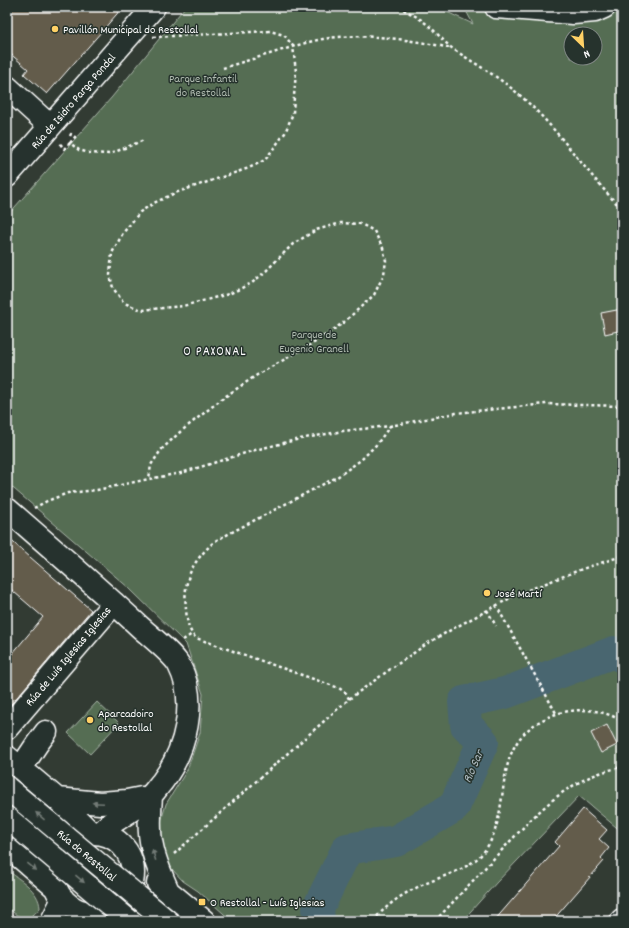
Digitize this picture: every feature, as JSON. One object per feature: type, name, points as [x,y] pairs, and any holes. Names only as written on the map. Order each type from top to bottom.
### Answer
[{"type":"street","name":"Rúa de Isidro Parga Pondal","points":[[7,176],[154,7]]},
{"type":"street","points":[[496,7],[574,13],[595,11],[604,7]]},
{"type":"street","points":[[7,87],[50,126]]},
{"type":"street","name":"Rúa de Luís Iglesias Iglesias","points":[[7,509],[114,603],[178,664],[186,682],[189,704],[187,724],[173,765],[151,796],[126,849]]},
{"type":"street","name":"Rúa de Luís Iglesias Iglesias","points":[[7,728],[114,603]]},
{"type":"street","points":[[14,763],[50,736]]},
{"type":"street","name":"Rúa do Restollal","points":[[14,763],[95,833]]},
{"type":"street","name":"Rúa do Restollal","points":[[7,788],[167,921]]},
{"type":"street","points":[[57,799],[100,803],[127,801],[151,796]]},
{"type":"street","name":"Rúa de Luís Iglesias Iglesias","points":[[95,833],[151,796]]},
{"type":"street","name":"Rúa do Restollal","points":[[151,796],[149,823],[151,846],[168,891]]},
{"type":"street","name":"Rúa do Restollal","points":[[7,818],[129,921]]},
{"type":"street","points":[[7,846],[59,894],[72,907],[86,919],[120,904],[128,894],[133,882],[133,869],[126,849],[114,838],[95,833],[78,836],[67,842],[59,852],[54,864],[53,876],[59,894],[52,921]]},
{"type":"street","name":"Rúa do Restollal","points":[[133,869],[140,869],[204,921]]},
{"type":"path","points":[[398,7],[407,11],[428,25],[452,48],[485,68],[523,98],[546,121],[622,209]]},
{"type":"path","points":[[149,479],[151,464],[161,450],[180,432],[223,398],[257,375],[317,341],[343,323],[374,295],[384,274],[386,261],[383,248],[374,231],[361,224],[341,223],[316,230],[293,244],[266,271],[252,282],[229,294],[183,306],[142,310],[124,303],[113,288],[110,275],[112,253],[123,233],[140,212],[154,203],[175,193],[249,168],[264,160],[285,133],[292,114],[296,72],[293,46],[284,35],[270,31],[150,37]]},
{"type":"path","points":[[223,68],[293,46],[342,36],[365,36],[419,41],[452,48]]},
{"type":"path","points":[[71,134],[75,137],[70,143],[64,149],[61,145],[71,134]]},
{"type":"path","points":[[70,143],[79,150],[89,153],[110,154],[144,140]]},
{"type":"path","points":[[32,509],[68,492],[97,490],[181,473],[255,450],[300,439],[343,431],[390,426],[456,413],[546,404],[622,406]]},
{"type":"path","points":[[350,699],[346,693],[339,688],[196,638],[189,628],[185,589],[189,575],[196,561],[215,541],[337,477],[361,460],[377,444],[390,426]]},
{"type":"path","points":[[170,858],[350,699],[428,643],[496,605],[549,581],[622,556]]},
{"type":"path","points":[[496,605],[556,713]]},
{"type":"path","points":[[487,610],[496,626]]},
{"type":"path","points":[[373,921],[397,898],[415,888],[460,870],[481,855],[488,845],[498,820],[508,759],[513,747],[520,737],[530,728],[541,720],[556,713],[574,710],[592,710],[622,720]]},
{"type":"path","points":[[435,921],[541,809],[564,791],[583,779],[607,770],[622,767]]},
{"type":"green space","name":"Parque de Eugenio Granell","points":[[185,7],[436,7],[473,24],[464,7],[622,7],[622,832],[579,796],[462,921],[232,921],[198,891],[183,881],[170,867],[158,832],[166,804],[187,770],[200,733],[203,694],[186,644],[130,589],[7,483],[7,216],[112,97]]},
{"type":"green space","points":[[97,702],[119,723],[90,754],[68,733]]},
{"type":"green space","points":[[7,870],[33,891],[39,902],[40,908],[27,918],[20,917],[7,907]]},
{"type":"building","name":"Pavillón Municipal do Restollal","points":[[7,7],[123,7],[47,94],[24,74],[28,69],[7,51]]},
{"type":"building","points":[[622,309],[622,330],[605,334],[601,313]]},
{"type":"building","points":[[7,537],[91,610],[7,709],[7,660],[43,617],[7,586]]},
{"type":"building","points":[[607,725],[617,745],[601,753],[591,733]]},
{"type":"building","points":[[583,809],[607,830],[599,839],[609,848],[601,858],[604,861],[552,921],[494,921],[559,846],[555,842]]},
{"type":"waterway","name":"Río Sar","points":[[319,921],[318,908],[347,849],[396,841],[454,807],[483,742],[466,725],[464,702],[505,693],[614,652],[622,657]]},
{"type":"place","name":"Pavillón Municipal do Restollal","points":[[55,29]]},
{"type":"place","name":"José Martí","points":[[487,593]]},
{"type":"place","name":"Aparcadoiro do Restollal","points":[[90,720]]},
{"type":"place","name":"O Restollal - Luís Iglesias","points":[[202,902]]},
{"type":"district","name":"O PAXONAL","points":[[215,350]]},
{"type":"park label","name":"Parque Infantil do Restollal","points":[[203,85]]}]
